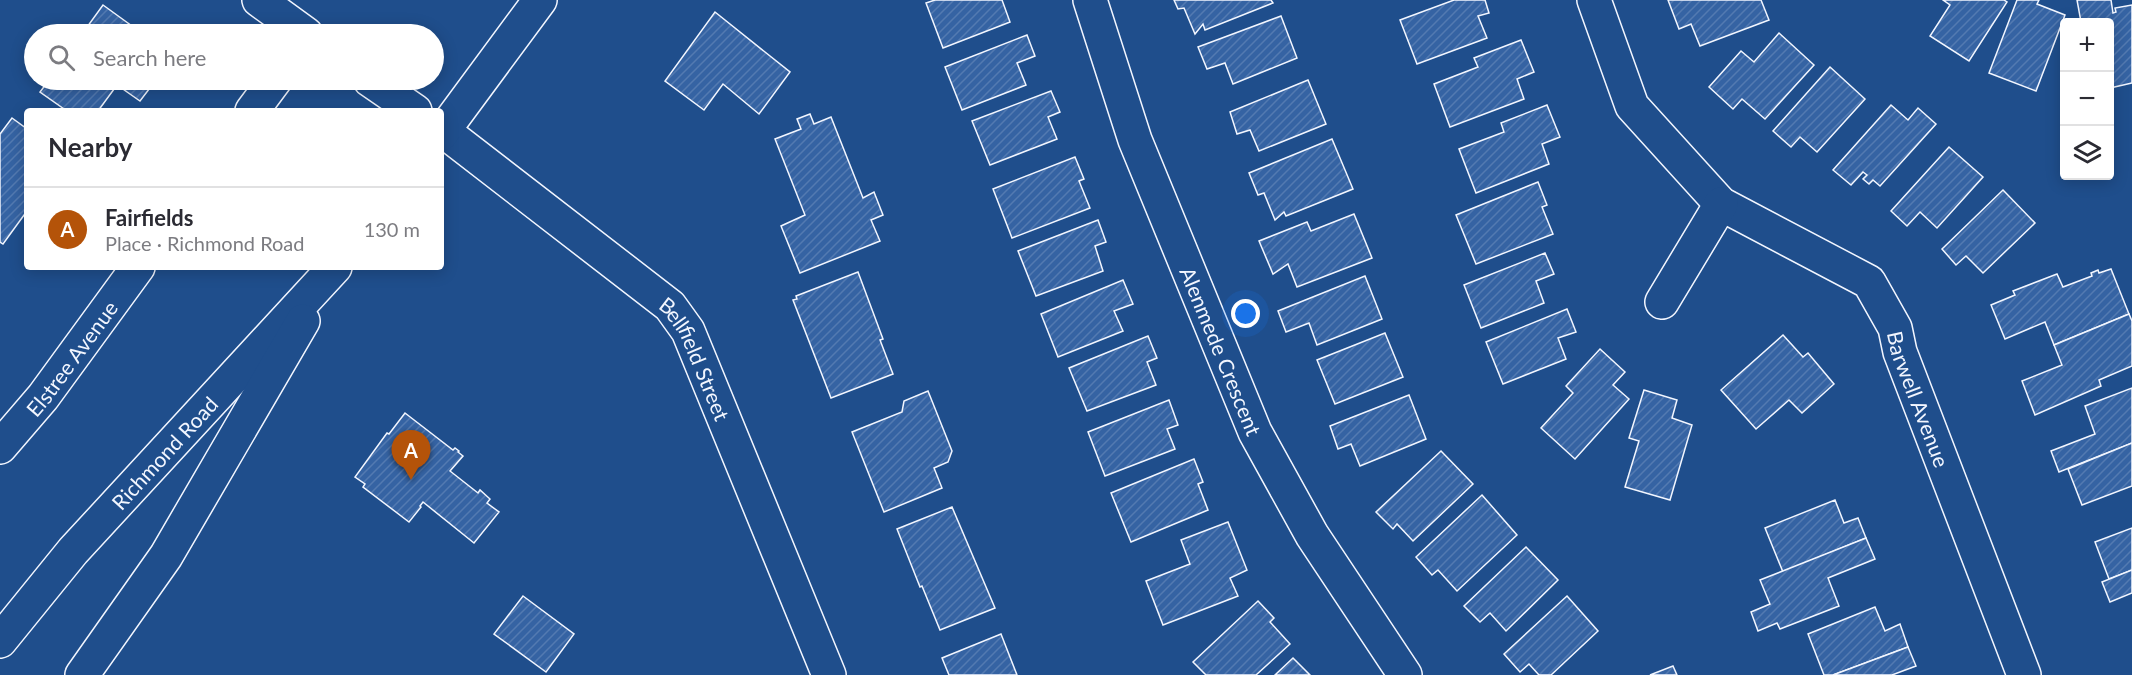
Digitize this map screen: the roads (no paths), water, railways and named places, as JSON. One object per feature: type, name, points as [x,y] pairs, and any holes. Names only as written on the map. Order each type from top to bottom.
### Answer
[{"type":"street","points":[[259,0],[292,24]]},
{"type":"street","points":[[444,128],[540,0]]},
{"type":"street","name":"Alenmede Crescent","points":[[1090,0],[1135,140],[1255,432],[1312,535],[1405,675]]},
{"type":"street","name":"Barwell Avenue","points":[[1594,0],[1632,106],[1721,204],[1869,282],[1895,328],[1900,352],[2024,675]]},
{"type":"street","points":[[254,108],[268,90]]},
{"type":"street","points":[[385,90],[411,108]]},
{"type":"street","name":"Bellfield Street","points":[[444,133],[670,306],[688,331],[829,675]]},
{"type":"street","points":[[1662,302],[1721,204]]},
{"type":"street","name":"Elstree Avenue","points":[[0,447],[44,397],[136,270]]},
{"type":"street","name":"Richmond Road","points":[[0,641],[73,551],[331,270]]},
{"type":"street","name":"Richmond Road","points":[[82,675],[166,556],[332,270]]},
{"type":"place","name":"Fairfields","points":[[411,480]]}]
